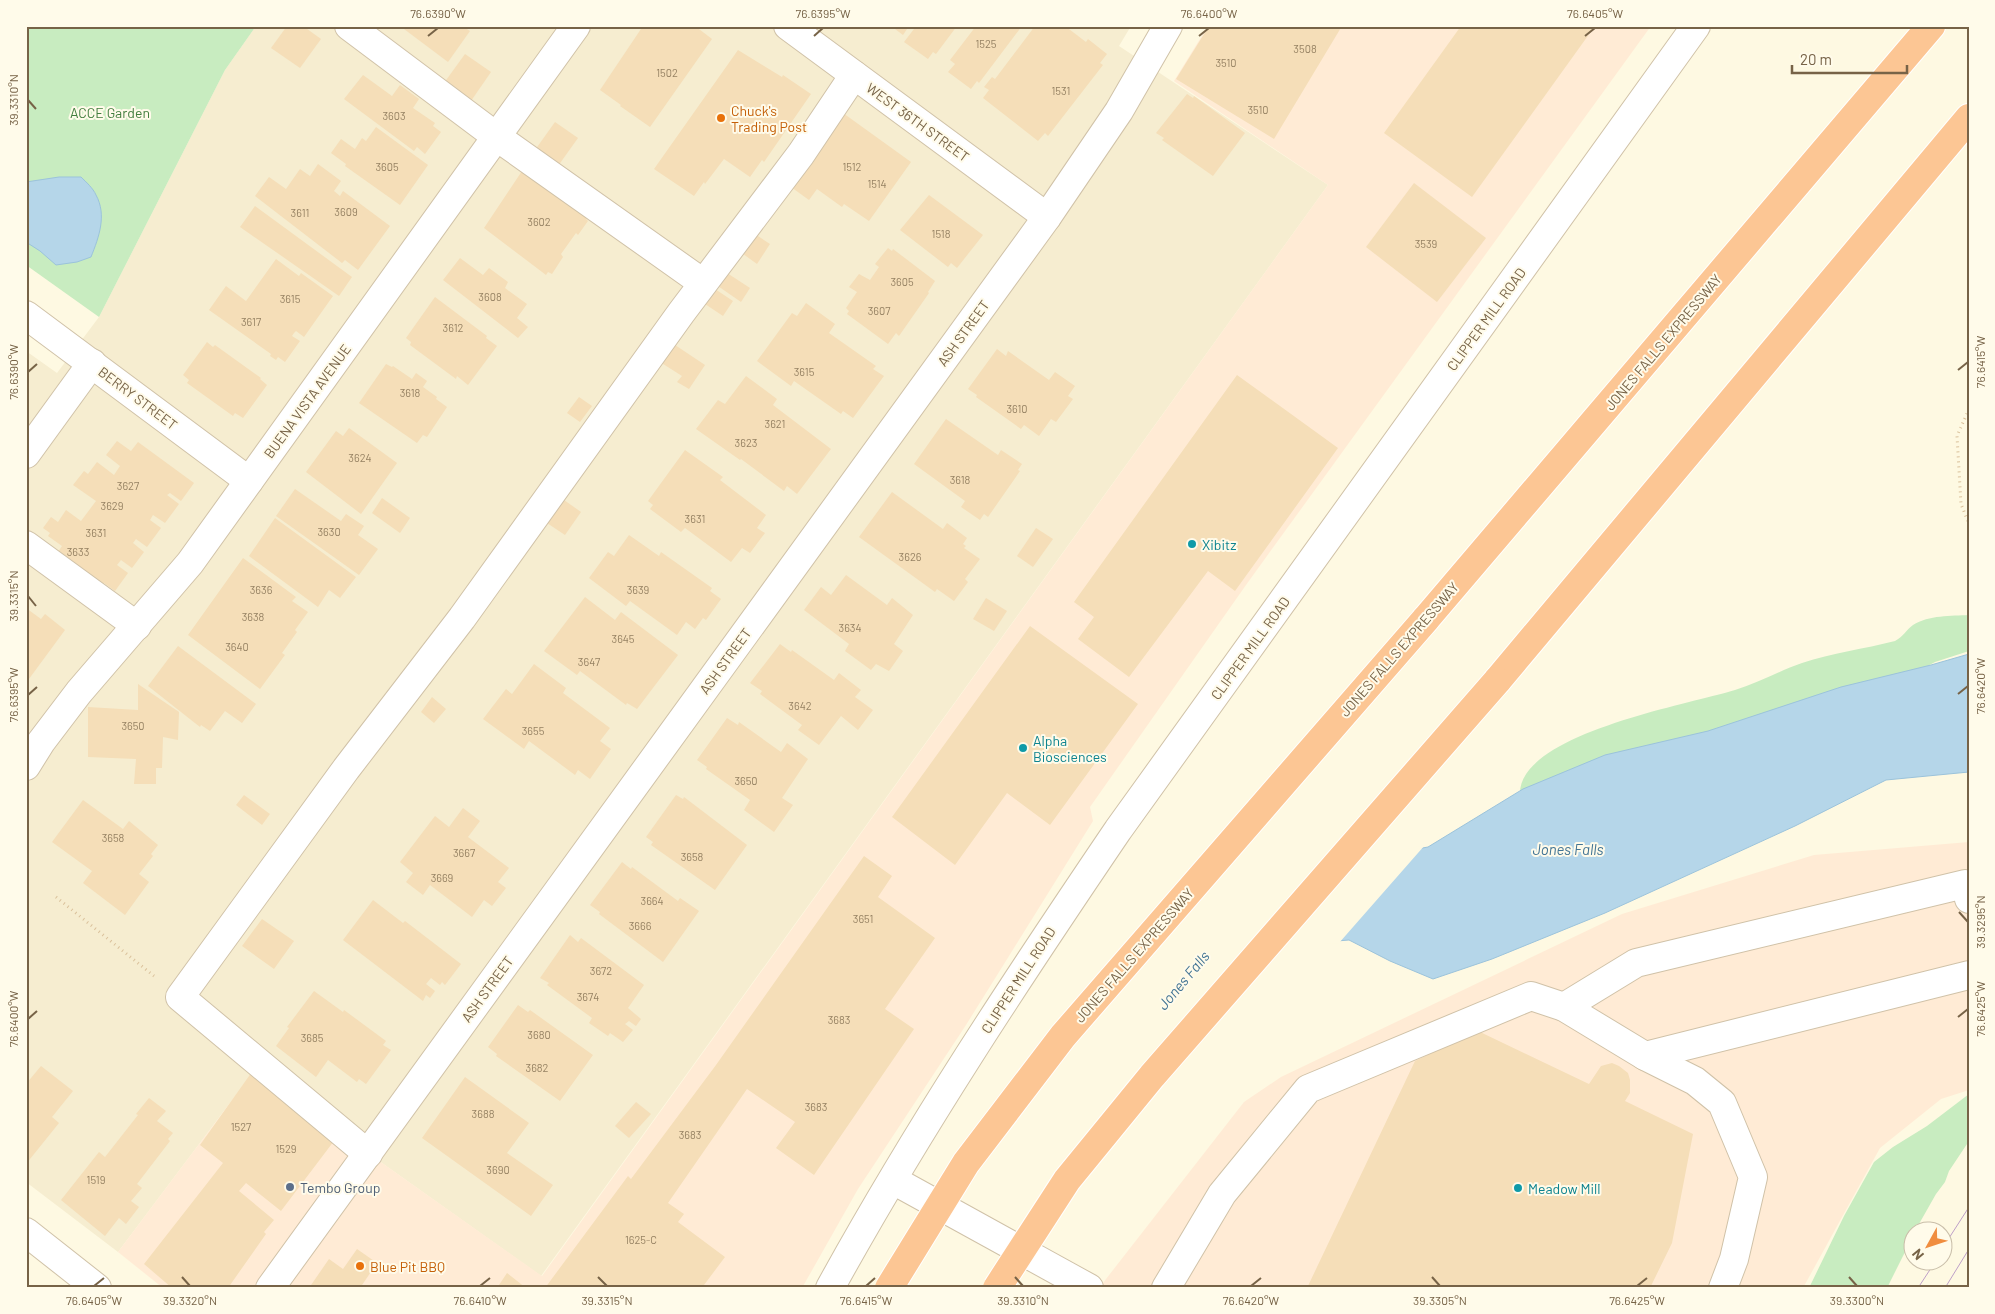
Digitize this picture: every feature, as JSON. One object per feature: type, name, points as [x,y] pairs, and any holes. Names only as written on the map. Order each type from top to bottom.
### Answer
[{"type":"highway","name":"JONES FALLS EXPRESSWAY","points":[[888,1288],[966,1163],[1063,1036],[1425,620],[1931,26]]},
{"type":"highway","points":[[997,1288],[1067,1180],[1152,1076],[1497,681],[1969,118]]},
{"type":"street","points":[[349,26],[497,136],[703,283]]},
{"type":"street","name":"BUENA VISTA AVENUE","points":[[26,766],[41,742],[79,692],[190,563],[576,26]]},
{"type":"street","name":"WEST 36TH STREET","points":[[788,26],[1048,217]]},
{"type":"street","name":"ASH STREET","points":[[270,1288],[1048,217],[1119,112],[1168,26]]},
{"type":"street","name":"CLIPPER MILL ROAD","points":[[830,1288],[893,1180],[994,1016],[1118,830],[1696,26]]},
{"type":"street","points":[[368,1154],[180,997],[273,866],[462,618],[703,283],[801,154],[854,75]]},
{"type":"street","name":"BERRY STREET","points":[[26,315],[249,481]]},
{"type":"street","points":[[26,454],[92,364]]},
{"type":"street","points":[[26,544],[137,626]]},
{"type":"street","points":[[1564,1006],[1636,963],[1965,884],[1969,899]]},
{"type":"street","points":[[1645,1056],[1969,975]]},
{"type":"street","points":[[1166,1288],[1222,1194],[1308,1089],[1531,996],[1564,1006],[1645,1056],[1695,1081],[1722,1103],[1752,1177],[1734,1259],[1723,1288]]},
{"type":"street","points":[[893,1180],[1089,1288]]},
{"type":"street","points":[[26,1232],[97,1288]]},
{"type":"path","points":[[1969,410],[1957,436],[1961,504],[1969,524]]},
{"type":"path","points":[[56,897],[180,997]]},
{"type":"shaded area","points":[[256,26],[1131,26],[1119,46],[1328,185],[541,1276],[368,1153],[263,1059],[118,1252],[26,1182],[26,351],[57,373],[99,317],[225,70]]},
{"type":"shaded area","points":[[1208,26],[1651,26],[1246,585],[1090,807],[1093,821],[966,1025],[858,1189],[802,1288],[163,1288],[118,1252],[263,1059],[368,1153],[542,1276],[1328,185],[1174,81]]},
{"type":"shaded area","points":[[1969,842],[1969,1090],[1941,1099],[1880,1148],[1803,1288],[1099,1288],[1244,1102],[1281,1077],[1622,914],[1814,855]]},
{"type":"green space","name":"ACCE Garden","points":[[26,26],[256,26],[225,70],[99,317],[26,265]]},
{"type":"green space","points":[[1969,615],[1969,651],[1935,662],[1922,669],[1520,796],[1526,774],[1545,755],[1574,739],[1646,713],[1735,690],[1793,666],[1895,641],[1913,625],[1926,619]]},
{"type":"green space","points":[[1969,1094],[1969,1141],[1949,1171],[1945,1182],[1920,1222],[1902,1222],[1902,1258],[1887,1288],[1809,1288],[1844,1216],[1874,1162],[1893,1147],[1927,1126]]},
{"type":"water","points":[[59,177],[81,177],[91,188],[96,195],[101,210],[101,226],[91,257],[77,262],[56,265],[26,242],[26,182]]},
{"type":"water","name":"Jones Falls","points":[[1969,654],[1969,772],[1886,780],[1795,826],[1605,913],[1492,959],[1433,979],[1390,961],[1349,940],[1324,942],[1294,954],[1254,984],[906,1288],[1395,853],[1428,847],[1523,789],[1605,755],[1708,731],[1841,687]]},
{"type":"pier","name":"Jones Falls","points":[[1270,843],[1332,845],[1395,851],[1425,845],[1339,943],[1324,944],[1296,956],[1256,986],[1196,1048],[1137,1118],[1022,1288],[903,1288],[987,1160],[1099,1012],[1228,869]]},
{"type":"building","points":[[287,26],[303,26],[321,39],[300,68],[271,48]]},
{"type":"building","points":[[400,26],[462,26],[470,31],[448,62]]},
{"type":"building","points":[[643,26],[695,26],[712,39],[650,127],[600,90]]},
{"type":"building","points":[[891,26],[909,26],[903,35]]},
{"type":"building","points":[[909,26],[957,26],[936,54],[933,52],[928,59],[904,42],[914,29]]},
{"type":"building","points":[[976,26],[1022,26],[979,83],[977,81],[971,89],[948,72],[955,64],[950,60]]},
{"type":"building","points":[[1035,26],[1065,26],[1086,42],[1088,39],[1107,54],[1100,63],[1103,65],[1048,136],[1045,133],[1038,141],[983,98],[989,90],[984,87],[992,77],[995,79]]},
{"type":"building","points":[[1209,26],[1342,26],[1274,139],[1176,79]]},
{"type":"building","points":[[1461,26],[1595,26],[1472,197],[1384,133]]},
{"type":"building","name":"Chuck's Trading Post","points":[[738,50],[782,77],[783,75],[811,94],[764,162],[762,160],[750,177],[724,159],[694,196],[654,169]]},
{"type":"building","points":[[465,54],[491,72],[471,101],[444,83]]},
{"type":"building","points":[[363,75],[392,96],[400,85],[419,99],[413,108],[435,123],[433,126],[441,132],[425,154],[417,147],[414,151],[344,99]]},
{"type":"building","points":[[1187,94],[1193,98],[1194,96],[1245,133],[1213,176],[1162,140],[1164,138],[1156,133]]},
{"type":"building","points":[[836,108],[911,162],[869,221],[844,204],[842,207],[817,189],[809,200],[791,187]]},
{"type":"building","points":[[555,122],[578,138],[558,166],[535,150]]},
{"type":"building","points":[[376,127],[428,165],[400,205],[345,166],[346,164],[331,153],[341,139],[355,149],[362,138],[366,141]]},
{"type":"building","points":[[318,164],[341,181],[334,191],[340,196],[343,191],[390,226],[358,270],[345,260],[342,263],[255,196],[269,177],[286,189],[300,169],[310,176]]},
{"type":"building","points":[[524,168],[590,213],[586,219],[588,221],[578,235],[576,233],[561,254],[563,257],[552,274],[548,272],[546,275],[484,228]]},
{"type":"building","points":[[1414,183],[1486,238],[1437,302],[1366,247]]},
{"type":"building","points":[[929,195],[983,235],[957,268],[951,263],[948,267],[900,230]]},
{"type":"building","points":[[255,206],[352,277],[339,296],[240,227]]},
{"type":"building","points":[[752,232],[770,244],[757,264],[739,251]]},
{"type":"building","points":[[888,248],[892,251],[893,249],[935,281],[929,293],[899,336],[896,333],[888,344],[847,314],[849,311],[846,308],[857,292],[849,287],[859,274],[870,280],[879,267],[875,264]]},
{"type":"building","points":[[460,258],[483,275],[489,268],[508,282],[505,288],[527,304],[517,318],[528,327],[518,338],[443,280]]},
{"type":"building","points":[[276,259],[299,276],[301,273],[333,296],[304,337],[296,331],[294,333],[292,336],[300,341],[285,362],[278,357],[276,360],[270,356],[271,354],[209,310],[226,286],[246,301]]},
{"type":"building","points":[[724,271],[750,288],[741,302],[715,284]]},
{"type":"building","points":[[715,289],[733,301],[723,316],[705,304]]},
{"type":"building","points":[[435,297],[487,336],[486,338],[497,346],[468,385],[457,376],[456,379],[410,345],[411,342],[406,338]]},
{"type":"building","points":[[806,303],[835,324],[829,333],[876,366],[873,369],[884,376],[853,418],[843,411],[841,414],[794,381],[791,386],[757,361],[792,313],[797,316]]},
{"type":"building","points":[[207,342],[213,347],[215,345],[261,378],[267,385],[243,418],[235,413],[233,416],[187,383],[189,380],[183,375]]},
{"type":"building","points":[[672,343],[705,365],[689,389],[677,382],[682,376],[660,362]]},
{"type":"building","points":[[997,349],[1006,356],[1008,351],[1049,380],[1055,372],[1075,386],[1068,396],[1073,399],[1056,422],[1051,419],[1039,436],[1024,425],[1021,429],[976,397],[977,395],[968,389]]},
{"type":"building","points":[[386,364],[393,366],[412,379],[416,373],[427,381],[423,387],[447,407],[427,437],[423,435],[417,443],[359,403]]},
{"type":"building","name":"Xibitz","points":[[1237,375],[1338,448],[1235,591],[1208,571],[1129,677],[1078,639],[1094,617],[1074,602]]},
{"type":"building","points":[[746,376],[777,399],[773,405],[831,449],[797,494],[787,486],[784,491],[696,429],[718,400],[725,404]]},
{"type":"building","points":[[579,397],[592,406],[580,422],[567,413]]},
{"type":"building","points":[[946,419],[998,455],[1001,450],[1022,464],[1018,470],[1020,471],[988,517],[984,514],[980,520],[961,507],[965,501],[914,464]]},
{"type":"building","points":[[349,428],[397,463],[361,514],[306,472],[336,431],[343,436]]},
{"type":"building","points":[[117,441],[131,451],[138,442],[194,483],[181,501],[170,493],[167,495],[179,504],[165,523],[153,515],[150,520],[161,528],[147,547],[136,539],[133,543],[144,552],[132,568],[121,560],[117,565],[128,573],[115,591],[104,583],[101,588],[56,555],[62,546],[48,536],[50,533],[43,528],[51,517],[58,522],[66,510],[81,521],[96,501],[73,485],[84,471],[88,474],[97,462],[114,475],[120,466],[106,455]]},
{"type":"building","points":[[685,450],[723,477],[720,480],[766,515],[757,528],[765,533],[750,553],[742,548],[731,562],[685,528],[681,532],[650,509],[653,505],[648,501]]},
{"type":"building","points":[[295,489],[341,521],[346,514],[364,526],[358,535],[378,549],[359,575],[276,516]]},
{"type":"building","points":[[892,492],[943,529],[947,523],[967,538],[963,544],[966,546],[964,548],[980,559],[965,579],[968,582],[954,601],[937,589],[935,592],[859,537]]},
{"type":"building","points":[[382,498],[410,518],[400,533],[372,513]]},
{"type":"building","points":[[564,500],[581,512],[565,535],[547,523]]},
{"type":"building","points":[[275,518],[356,577],[340,598],[329,590],[318,607],[249,556]]},
{"type":"building","points":[[1036,528],[1053,539],[1033,567],[1017,556]]},
{"type":"building","points":[[629,535],[659,556],[661,552],[712,588],[710,591],[721,599],[706,620],[703,618],[695,629],[686,622],[677,635],[630,601],[626,606],[589,578],[608,552],[614,556]]},
{"type":"building","points":[[243,558],[296,597],[292,601],[308,612],[282,653],[285,655],[260,689],[188,635]]},
{"type":"building","points":[[846,575],[887,605],[892,598],[913,615],[894,644],[903,651],[889,671],[876,664],[871,670],[845,651],[849,644],[804,610],[821,587],[831,595]]},
{"type":"building","points":[[585,597],[615,620],[621,612],[678,655],[637,709],[627,703],[626,705],[580,671],[577,675],[544,651]]},
{"type":"building","points":[[986,598],[1007,611],[994,631],[973,619]]},
{"type":"building","points":[[26,608],[41,619],[45,614],[65,630],[26,683]]},
{"type":"building","name":"Alpha Biosciences","points":[[1030,626],[1138,704],[1050,825],[1007,793],[955,865],[892,817]]},
{"type":"building","points":[[780,644],[791,652],[792,650],[834,680],[839,673],[861,690],[855,697],[873,710],[858,730],[841,716],[819,745],[798,730],[802,725],[760,694],[762,691],[750,683]]},
{"type":"building","points":[[178,646],[256,704],[242,723],[225,711],[210,731],[201,725],[200,727],[148,686]]},
{"type":"building","points":[[534,664],[566,688],[563,693],[610,728],[600,741],[611,749],[590,779],[578,770],[575,775],[529,741],[524,749],[483,719],[506,689],[512,694]]},
{"type":"building","points":[[138,684],[179,712],[178,740],[163,737],[162,768],[156,768],[156,784],[134,784],[136,759],[88,757],[88,707],[138,710]]},
{"type":"building","points":[[432,697],[446,709],[434,723],[421,712]]},
{"type":"building","points":[[727,718],[738,725],[739,722],[781,752],[787,743],[808,759],[782,798],[793,805],[774,832],[744,810],[750,800],[706,769],[707,767],[697,760]]},
{"type":"building","points":[[244,795],[270,814],[262,825],[236,805]]},
{"type":"building","points":[[676,795],[683,799],[684,797],[747,845],[715,890],[651,845],[653,842],[646,837]]},
{"type":"building","points":[[83,800],[123,829],[129,821],[158,845],[151,854],[153,856],[139,874],[149,882],[125,915],[83,883],[92,871],[52,842]]},
{"type":"building","points":[[463,808],[480,821],[468,837],[509,868],[498,882],[506,888],[492,906],[484,900],[472,917],[430,885],[423,895],[406,882],[413,873],[400,862],[435,816],[449,827]]},
{"type":"building","points":[[864,856],[892,876],[878,897],[935,938],[885,1009],[914,1029],[814,1175],[776,1148],[795,1122],[747,1089],[668,1203],[684,1214],[678,1222],[725,1257],[704,1285],[707,1288],[545,1288],[628,1176],[631,1179],[716,1065]]},
{"type":"building","points":[[622,862],[631,869],[632,867],[678,901],[680,898],[699,911],[663,962],[599,914],[600,912],[590,905]]},
{"type":"building","points":[[373,900],[403,923],[405,921],[461,964],[445,985],[442,982],[440,985],[431,978],[426,984],[435,991],[430,998],[426,995],[423,1001],[343,940]]},
{"type":"building","points":[[262,919],[294,941],[274,969],[242,946]]},
{"type":"building","points":[[570,935],[578,942],[581,938],[644,985],[628,1008],[641,1019],[636,1026],[629,1021],[625,1024],[633,1030],[623,1042],[610,1033],[608,1036],[589,1023],[592,1018],[547,985],[549,983],[540,978]]},
{"type":"building","points":[[314,991],[343,1012],[344,1010],[386,1041],[383,1045],[391,1050],[366,1084],[359,1079],[357,1082],[328,1060],[316,1077],[276,1046],[289,1028],[287,1027]]},
{"type":"building","points":[[518,1005],[528,1012],[530,1010],[593,1055],[560,1101],[496,1056],[497,1054],[488,1047]]},
{"type":"building","name":"Meadow Mill","points":[[1478,1031],[1589,1084],[1601,1066],[1612,1063],[1619,1066],[1628,1073],[1630,1080],[1630,1093],[1625,1101],[1693,1134],[1672,1243],[1650,1288],[1307,1288],[1415,1061]]},
{"type":"building","points":[[41,1066],[73,1091],[52,1117],[59,1123],[26,1164],[26,1084]]},
{"type":"building","points":[[254,1069],[340,1133],[281,1211],[246,1183],[239,1191],[274,1220],[264,1232],[266,1234],[228,1288],[172,1288],[144,1264],[223,1163],[200,1145]]},
{"type":"building","points":[[465,1077],[529,1123],[507,1153],[553,1185],[531,1216],[422,1138]]},
{"type":"building","points":[[149,1098],[166,1111],[157,1121],[173,1133],[168,1139],[170,1141],[137,1184],[142,1188],[131,1201],[139,1207],[126,1224],[119,1218],[105,1236],[61,1200],[99,1152],[105,1157]]},
{"type":"building","points":[[636,1102],[651,1114],[629,1138],[615,1126]]},
{"type":"building","name":"Blue Pit BBQ","points":[[357,1249],[377,1263],[360,1288],[309,1288],[329,1259],[343,1269]]},
{"type":"building","points":[[507,1273],[526,1288],[497,1288]]},
{"type":"tram line","points":[[1952,1233],[1969,1207]]},
{"type":"tram line","points":[[1945,1288],[1969,1249]]},
{"type":"tram line","points":[[1918,1288],[1928,1272]]},
{"type":"place","name":"Chuck's Trading Post","points":[[721,118]]},
{"type":"place","name":"Xibitz","points":[[1192,544]]},
{"type":"place","name":"Alpha Biosciences","points":[[1023,748]]},
{"type":"place","name":"Tembo Group","points":[[290,1187]]},
{"type":"place","name":"Meadow Mill","points":[[1518,1188]]},
{"type":"place","name":"Blue Pit BBQ","points":[[360,1266]]}]
